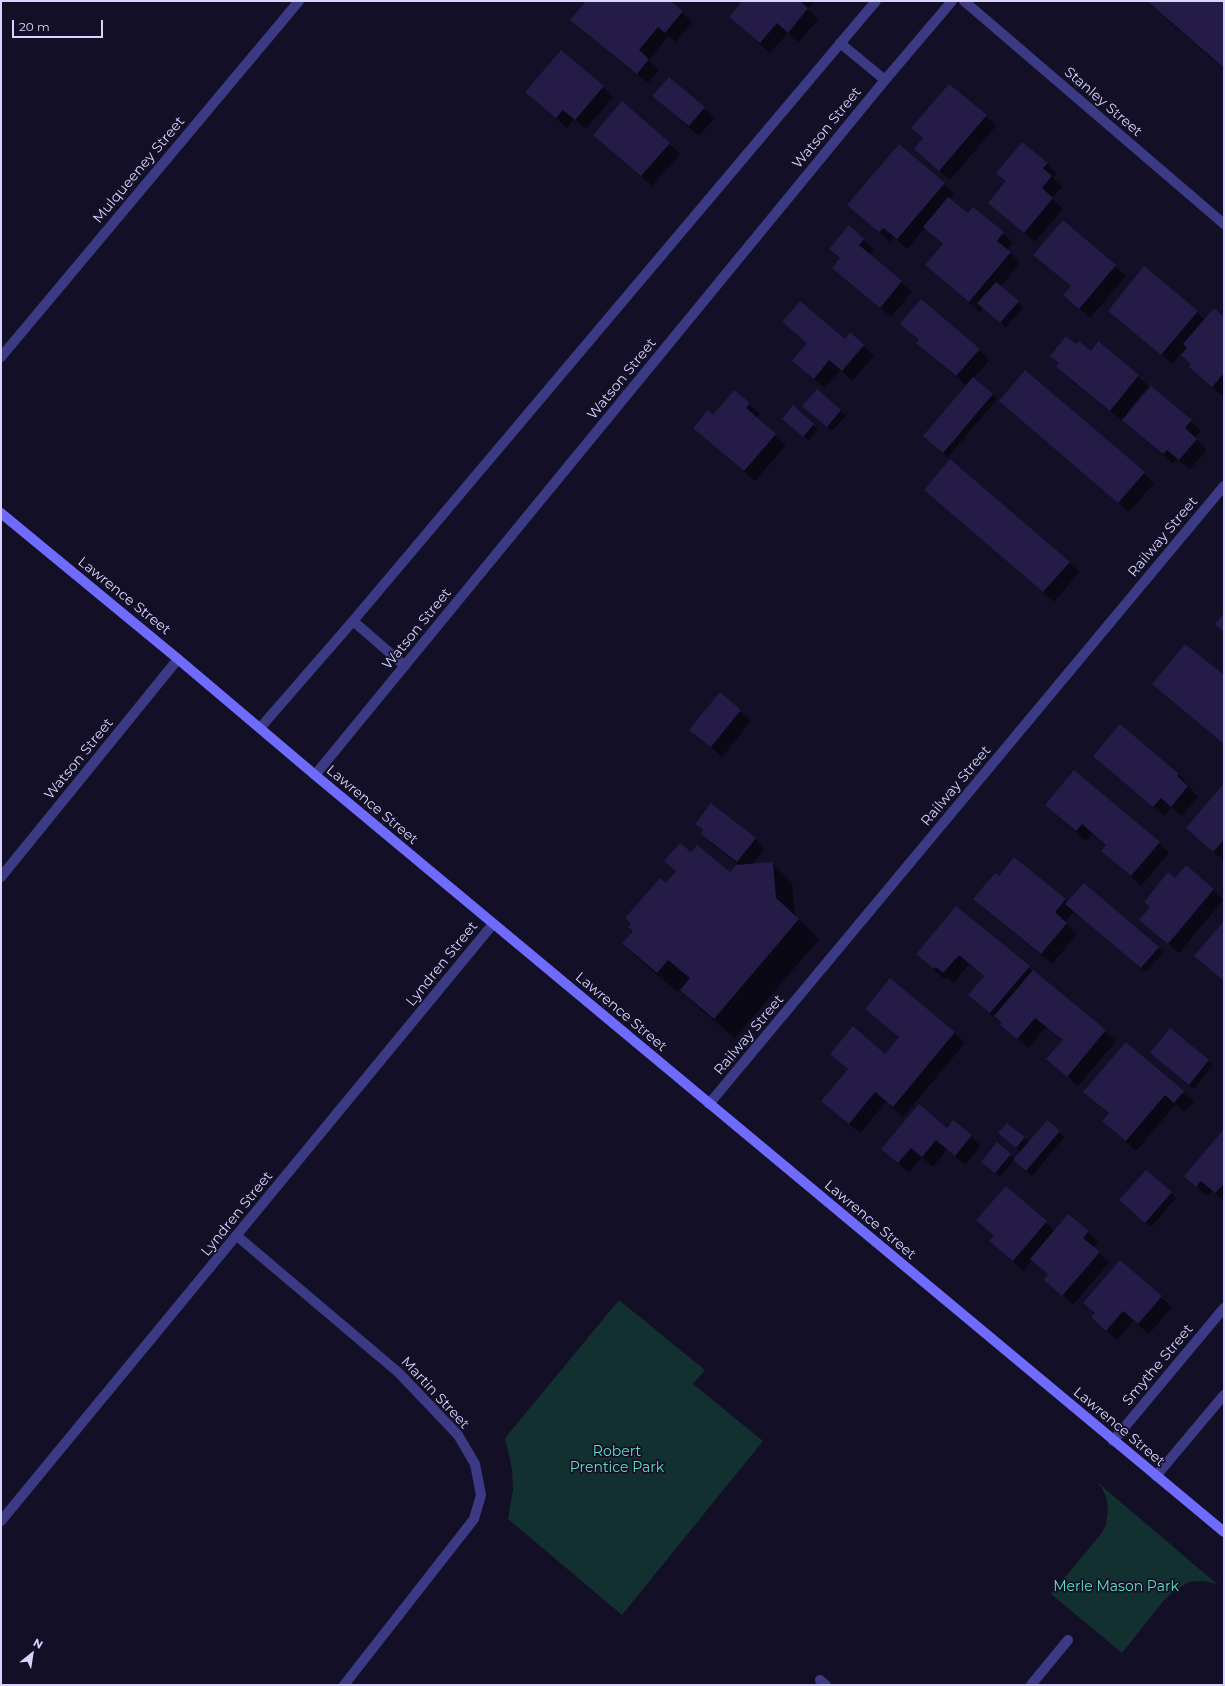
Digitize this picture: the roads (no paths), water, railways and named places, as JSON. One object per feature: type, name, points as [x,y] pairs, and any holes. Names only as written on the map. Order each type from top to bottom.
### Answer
[{"type":"main road","name":"Lawrence Street","points":[[1,513],[1224,1532]]},
{"type":"street","name":"Mulqueeney Street","points":[[1,357],[299,1]]},
{"type":"street","points":[[260,728],[353,621],[876,1]]},
{"type":"street","name":"Watson Street","points":[[315,775],[885,80],[952,1]]},
{"type":"street","name":"Stanley Street","points":[[964,1],[1224,224]]},
{"type":"street","points":[[840,43],[885,80]]},
{"type":"street","name":"Railway Street","points":[[709,1104],[1224,486]]},
{"type":"street","points":[[353,621],[405,666]]},
{"type":"street","name":"Watson Street","points":[[1,877],[178,659]]},
{"type":"street","name":"Lyndren Street","points":[[1,1521],[493,924]]},
{"type":"street","name":"Martin Street","points":[[237,1236],[400,1373],[458,1434],[475,1464],[481,1495],[474,1519],[344,1685]]},
{"type":"street","name":"Smythe Street","points":[[1113,1440],[1224,1308]]},
{"type":"street","points":[[1156,1476],[1224,1395]]},
{"type":"street","points":[[1031,1685],[1068,1640]]},
{"type":"park label","name":"Robert Prentice Park","points":[[617,1460]]},
{"type":"park label","name":"Merle Mason Park","points":[[1116,1587]]}]
